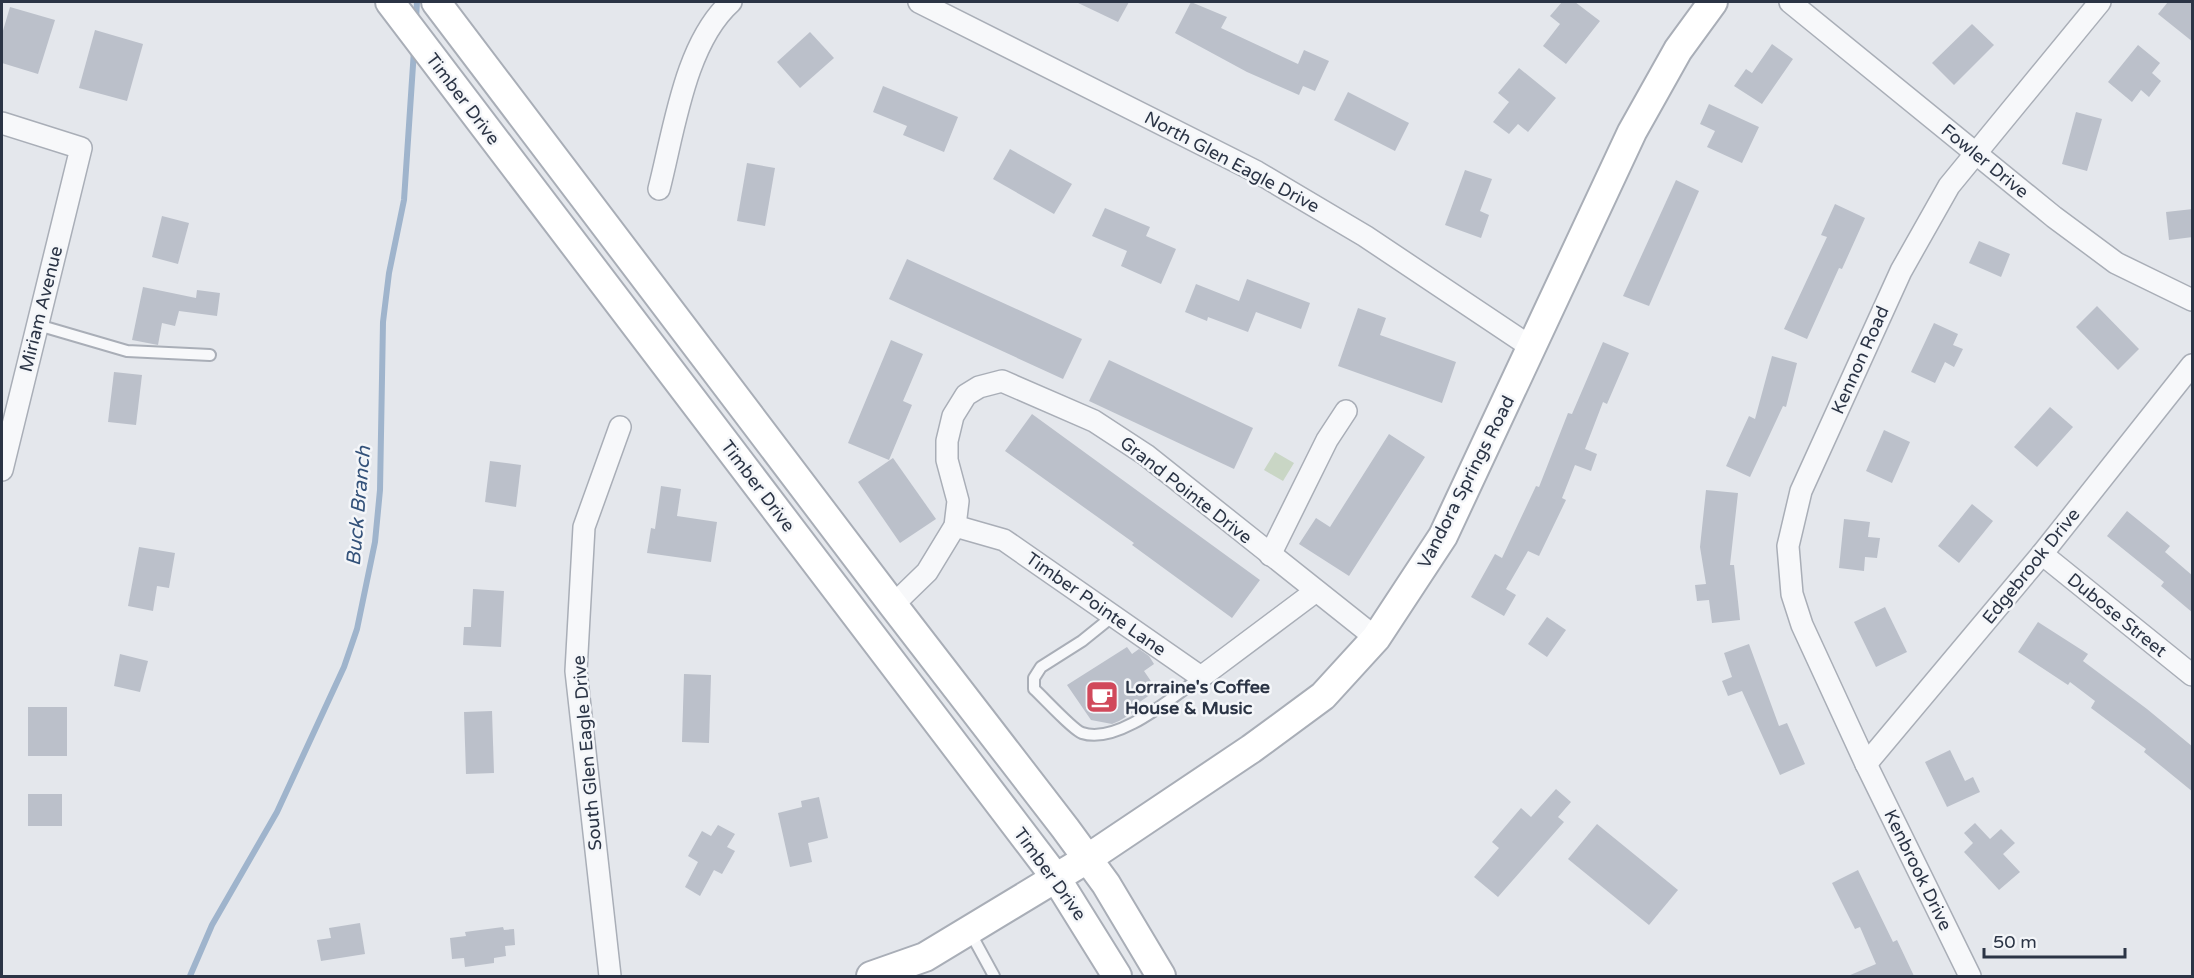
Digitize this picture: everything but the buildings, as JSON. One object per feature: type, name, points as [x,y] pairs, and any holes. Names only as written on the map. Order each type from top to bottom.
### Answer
[{"type":"main road","name":"Timber Drive","points":[[390,2],[1056,878],[1117,976]]},
{"type":"main road","name":"Timber Drive","points":[[436,2],[1106,884],[1161,976]]},
{"type":"main road","name":"Vandora Springs Road","points":[[871,976],[926,957],[1087,859],[1251,749],[1323,696],[1376,638],[1443,536],[1632,132],[1678,50],[1713,2]]},
{"type":"street","points":[[659,189],[688,76],[718,14],[731,2]]},
{"type":"street","name":"North Glen Eagle Drive","points":[[919,2],[1292,192],[1531,346]]},
{"type":"street","name":"Fowler Drive","points":[[1790,2],[1975,153],[2116,263],[2193,300]]},
{"type":"street","name":"Kennon Road","points":[[1866,764],[1802,625],[1792,594],[1788,546],[1791,524],[1801,491],[1901,271],[1948,186],[2100,2]]},
{"type":"street","name":"Miriam Avenue","points":[[2,123],[81,148],[2,470]]},
{"type":"street","name":"Edgebrook Drive","points":[[1866,764],[2042,554],[2193,365]]},
{"type":"street","name":"Grand Pointe Drive","points":[[893,605],[927,572],[955,526],[957,501],[947,460],[946,441],[953,416],[966,395],[979,387],[1002,381],[1094,422],[1146,455],[1376,638]]},
{"type":"street","points":[[1270,555],[1327,440],[1347,411]]},
{"type":"street","name":"South Glen Eagle Drive","points":[[610,976],[576,671],[584,527],[620,427]]},
{"type":"street","name":"Timber Pointe Lane","points":[[955,526],[1004,540],[1201,677]]},
{"type":"street","name":"Dubose Street","points":[[2042,554],[2193,675]]},
{"type":"street","points":[[1201,677],[1316,591]]},
{"type":"street","name":"Kenbrook Drive","points":[[1866,764],[1970,976]]},
{"type":"lane","points":[[38,325],[127,351],[210,355]]},
{"type":"lane","points":[[1113,616],[1082,641],[1041,667],[1034,678],[1034,688],[1081,733],[1108,734],[1136,722],[1201,677]]},
{"type":"lane","points":[[969,930],[994,976]]},
{"type":"green space","points":[[1275,452],[1294,463],[1283,481],[1264,470]]},
{"type":"waterway","name":"Buck Branch","points":[[416,19],[417,2]]},
{"type":"waterway","name":"Buck Branch","points":[[190,976],[212,925],[277,812],[344,667],[357,629],[375,542],[380,490],[383,322],[389,273],[404,200],[414,50]]},
{"type":"place","name":"Lorraine's Coffee House & Music","points":[[1102,697]]}]
